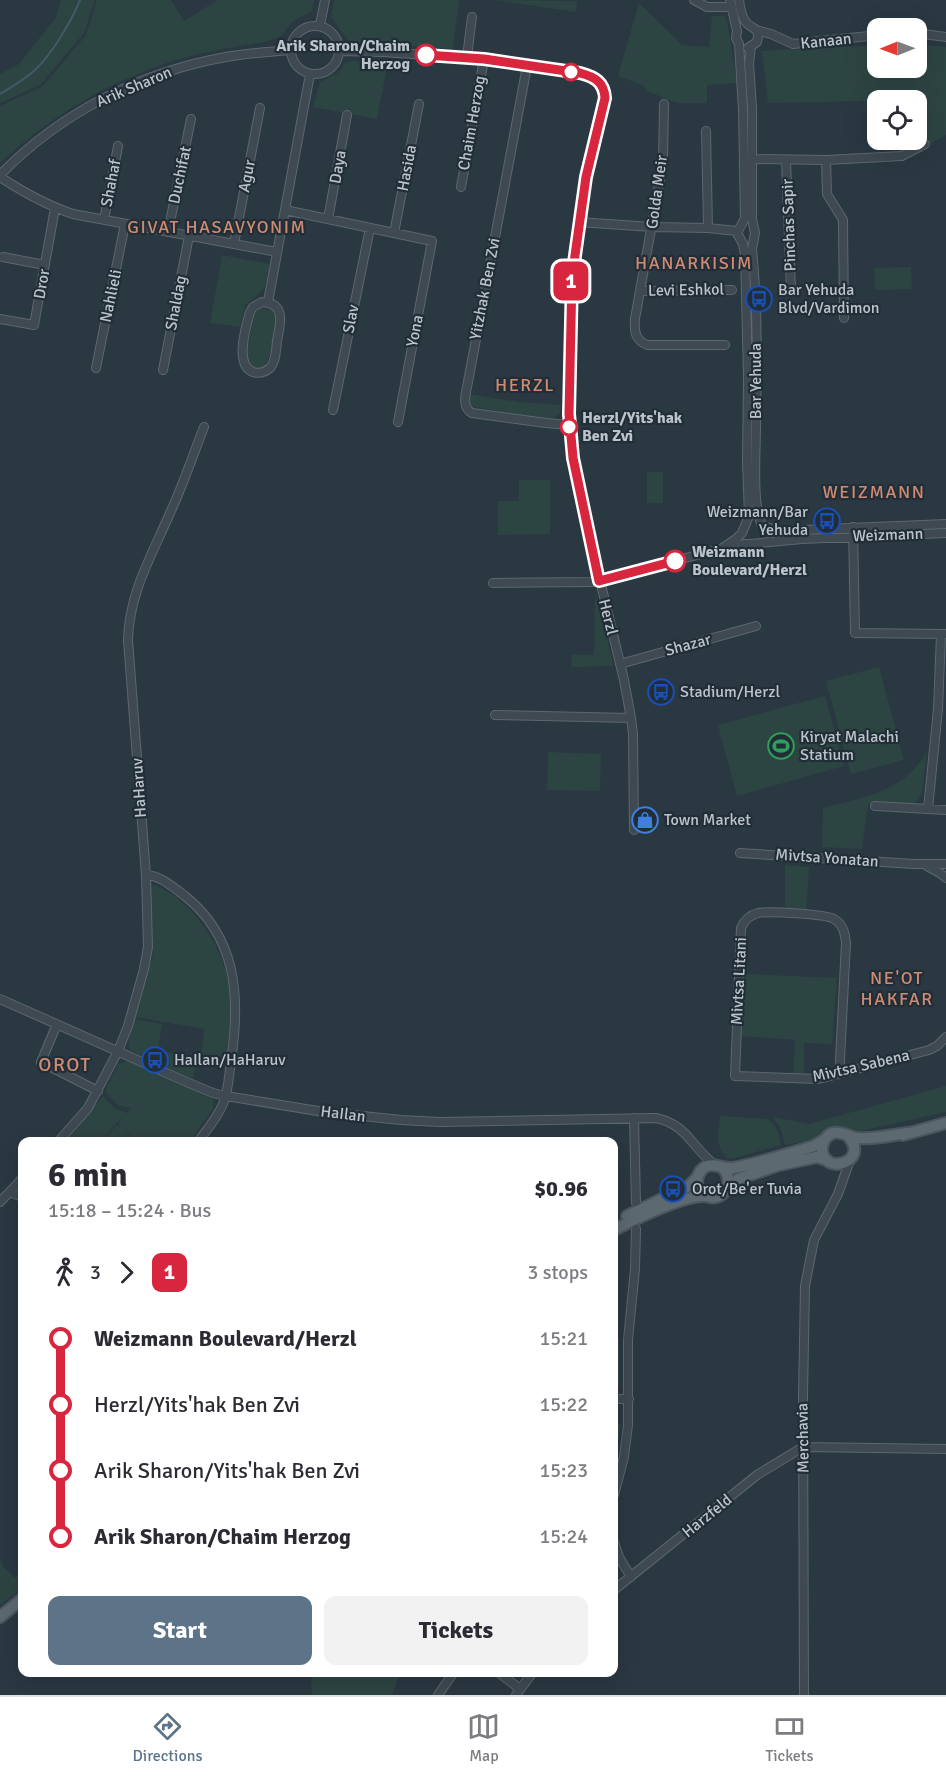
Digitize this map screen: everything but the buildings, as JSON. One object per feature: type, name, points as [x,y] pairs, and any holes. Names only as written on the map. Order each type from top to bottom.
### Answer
[{"type":"main road","points":[[618,1228],[684,1200],[700,1195],[716,1197],[738,1179],[778,1165],[817,1157],[841,1164],[865,1145],[946,1123]]},
{"type":"main road","points":[[618,1222],[689,1186],[707,1166],[748,1164],[819,1144],[833,1133],[866,1138],[908,1133]]},
{"type":"main road","points":[[848,1136],[854,1145],[851,1157]]},
{"type":"main road","points":[[824,1140],[822,1151],[829,1161]]},
{"type":"main road","points":[[719,1167],[728,1178],[727,1188]]},
{"type":"main road","points":[[699,1174],[698,1188],[706,1196]]},
{"type":"main road","points":[[0,1617],[18,1602]]},
{"type":"street","points":[[320,26],[325,0]]},
{"type":"street","points":[[694,0],[707,7],[731,4],[739,44],[743,130],[745,218],[738,237],[741,241],[746,242],[753,238],[755,233],[749,63],[758,36],[744,20],[739,0]]},
{"type":"street","points":[[467,57],[472,16]]},
{"type":"street","points":[[313,25],[320,26],[328,29],[334,35],[339,51],[333,66],[318,74],[310,74],[298,68],[294,63],[290,50],[291,42],[299,30],[313,25]]},
{"type":"street","points":[[737,32],[742,26],[753,28]]},
{"type":"street","name":"Kanaan","points":[[753,28],[793,44],[867,36]]},
{"type":"street","points":[[927,34],[946,37]]},
{"type":"street","name":"Kanaan","points":[[754,44],[767,37],[776,36]]},
{"type":"street","points":[[739,44],[745,48],[754,44]]},
{"type":"street","name":"Arik Sharon","points":[[0,176],[48,132],[104,99],[139,82],[201,62],[290,50]]},
{"type":"street","points":[[339,51],[467,57],[527,66]]},
{"type":"street","name":"Chaim Herzog","points":[[461,187],[484,59]]},
{"type":"street","name":"Herzl","points":[[527,66],[591,76],[602,85],[605,98],[586,177],[572,277],[569,425],[579,493],[631,718],[634,830]]},
{"type":"street","name":"Yitzhak Ben Zvi","points":[[527,66],[465,406],[472,413],[569,425]]},
{"type":"street","points":[[268,302],[310,74]]},
{"type":"street","name":"Hasida","points":[[394,233],[419,104]]},
{"type":"street","name":"Golda Meir","points":[[664,104],[663,162],[640,291],[636,336],[640,342],[647,345],[725,345]]},
{"type":"street","name":"Agur","points":[[234,244],[260,108]]},
{"type":"street","name":"Daya","points":[[328,219],[347,115]]},
{"type":"street","name":"Duchifat","points":[[168,232],[191,119]]},
{"type":"street","points":[[706,131],[708,228]]},
{"type":"street","name":"Shahaf","points":[[104,220],[118,146]]},
{"type":"street","points":[[753,159],[826,160],[902,156],[914,150]]},
{"type":"street","name":"Pinchas Sapir","points":[[786,160],[791,289]]},
{"type":"street","points":[[826,160],[827,194],[843,219],[844,318]]},
{"type":"street","points":[[0,176],[21,191],[73,214],[277,252]]},
{"type":"street","name":"Dror","points":[[0,319],[34,325],[55,208]]},
{"type":"street","points":[[285,210],[394,233]]},
{"type":"street","points":[[579,222],[652,227],[740,228],[749,225],[753,227]]},
{"type":"street","name":"Nahlieli","points":[[96,368],[125,224]]},
{"type":"street","name":"Slav","points":[[333,410],[370,228]]},
{"type":"street","name":"Yona","points":[[394,233],[432,241],[398,422]]},
{"type":"street","name":"Shaldag","points":[[163,370],[189,236]]},
{"type":"street","name":"Bar Yehuda","points":[[753,238],[757,365],[757,506],[763,524]]},
{"type":"street","name":"Bar Yehuda","points":[[741,241],[746,255],[748,377],[749,516],[745,524]]},
{"type":"street","points":[[3,257],[45,265]]},
{"type":"street","name":"Levi Eshkol","points":[[640,291],[732,290]]},
{"type":"street","points":[[268,302],[277,307],[281,322],[274,360],[268,369],[258,373],[248,369],[242,360],[242,355],[250,312],[257,304],[268,302]]},
{"type":"street","name":"HaHaruv","points":[[63,1137],[80,1118],[98,1091],[118,1051],[128,1026],[146,958],[148,935],[146,875],[128,640],[130,618],[144,570],[172,510],[204,427]]},
{"type":"street","points":[[753,520],[763,524],[767,534],[765,539],[757,545],[745,541],[742,533],[745,524],[753,520]]},
{"type":"street","name":"Weizmann","points":[[763,524],[778,531],[946,524]]},
{"type":"street","points":[[853,527],[855,633],[944,634],[928,809]]},
{"type":"street","name":"Weizmann","points":[[721,549],[742,533]]},
{"type":"street","name":"Weizmann","points":[[493,583],[599,581],[721,549],[778,540],[946,533]]},
{"type":"street","name":"Shazar","points":[[620,664],[756,626]]},
{"type":"street","points":[[495,715],[631,718]]},
{"type":"street","points":[[875,806],[946,810]]},
{"type":"street","name":"Mivtsa Yonatan","points":[[740,853],[946,864]]},
{"type":"street","name":"Mivtsa Yonatan","points":[[914,864],[929,867],[946,878]]},
{"type":"street","points":[[146,875],[153,875],[161,879],[202,912],[214,929],[229,959],[235,987],[236,1017],[226,1096],[201,1137]]},
{"type":"street","name":"Mivtsa Litani","points":[[735,1076],[741,928],[752,916],[765,913],[822,916],[834,919],[843,929],[846,943],[841,1073]]},
{"type":"street","name":"HaIlan","points":[[0,999],[207,1090],[226,1096],[347,1115],[417,1121],[656,1118],[671,1123],[686,1134],[697,1148],[719,1167]]},
{"type":"street","points":[[57,1024],[41,1062],[98,1091]]},
{"type":"street","name":"Mivtsa Sabena","points":[[735,1076],[808,1080],[826,1077],[929,1050],[946,1037]]},
{"type":"street","points":[[634,1118],[636,1203]]},
{"type":"street","points":[[697,1148],[702,1164],[699,1174]]},
{"type":"street","name":"Merchavia","points":[[804,1695],[805,1286],[814,1240],[841,1188],[851,1157]]},
{"type":"street","points":[[829,1161],[838,1173],[841,1188]]},
{"type":"street","points":[[0,1202],[18,1183]]},
{"type":"street","points":[[10,1191],[18,1195]]},
{"type":"street","points":[[618,1477],[626,1440],[629,1399],[628,1340],[636,1229]]},
{"type":"street","points":[[618,1399],[629,1399]]},
{"type":"street","points":[[803,1447],[946,1449]]},
{"type":"street","name":"Harzfeld","points":[[618,1587],[758,1474],[803,1447]]},
{"type":"street","points":[[618,1554],[631,1577]]},
{"type":"street","points":[[438,1695],[451,1677]]},
{"type":"street","points":[[503,1677],[518,1692],[528,1677]]},
{"type":"green space","points":[[61,0],[95,0],[84,33],[40,85],[0,103],[0,74],[19,64],[57,16]]},
{"type":"green space","points":[[97,0],[171,0],[184,21],[218,0],[314,0],[312,11],[292,22],[282,35],[276,38],[173,61],[103,90],[39,130],[0,163],[0,106],[43,86],[86,35]]},
{"type":"green space","points":[[334,0],[459,0],[453,49],[352,42],[347,39],[331,17]]},
{"type":"green space","points":[[495,0],[577,1],[576,12]]},
{"type":"green space","points":[[639,3],[682,45],[709,47],[712,16],[724,16],[727,20],[737,83],[707,85],[707,103],[684,103],[647,92],[645,86],[618,76]]},
{"type":"green space","points":[[927,45],[946,47],[946,135],[930,144],[927,137],[927,90],[867,90],[867,101],[768,103],[762,51],[867,46],[867,78],[927,78]]},
{"type":"green space","points":[[351,61],[388,62],[377,119],[313,107],[320,82],[339,72],[345,63]]},
{"type":"green space","points":[[222,255],[270,264],[263,290],[245,305],[240,327],[210,323]]},
{"type":"green space","points":[[911,267],[912,289],[875,290],[874,268]]},
{"type":"green space","points":[[261,308],[274,311],[276,323],[272,347],[265,366],[257,369],[250,367],[246,358],[254,314]]},
{"type":"green space","points":[[469,394],[518,402],[561,405],[560,413],[552,419],[542,419],[475,407],[470,402]]},
{"type":"green space","points":[[647,472],[663,472],[663,503],[647,503]]},
{"type":"green space","points":[[519,480],[550,480],[550,534],[498,535],[498,501],[519,501]]},
{"type":"green space","points":[[595,595],[614,666],[571,667],[572,655],[594,655]]},
{"type":"green space","points":[[879,667],[904,760],[851,774],[826,681]]},
{"type":"green space","name":"Kiryat Malachi Statium","points":[[825,696],[844,766],[737,796],[718,725]]},
{"type":"green space","points":[[927,751],[922,793],[917,801],[868,804],[862,849],[822,847],[823,808],[868,796],[896,784],[908,775]]},
{"type":"green space","points":[[548,752],[601,754],[600,791],[547,790]]},
{"type":"green space","points":[[785,865],[809,867],[806,911],[785,909]]},
{"type":"green space","points":[[155,885],[181,901],[193,912],[219,953],[229,983],[231,1001],[226,1058],[201,1054],[204,1029],[135,1017],[153,953],[151,886]]},
{"type":"green space","points":[[744,974],[837,978],[832,1044],[804,1043],[804,1075],[793,1074],[795,1040],[742,1036]]},
{"type":"green space","points":[[135,1019],[162,1024],[158,1050],[197,1058],[193,1079],[131,1051],[129,1039]]},
{"type":"green space","points":[[128,1061],[213,1099],[213,1109],[193,1137],[132,1137],[122,1128],[130,1137],[105,1137],[117,1125],[121,1128],[118,1124],[121,1119],[104,1137],[70,1137],[103,1096],[115,1109],[127,1113],[131,1108],[118,1105],[106,1093],[118,1064]]},
{"type":"green space","points":[[946,1086],[946,1112],[785,1145],[781,1129],[773,1117],[809,1124]]},
{"type":"green space","points":[[720,1116],[769,1119],[778,1131],[781,1145],[727,1158],[719,1143]]},
{"type":"green space","points":[[618,1337],[619,1338],[618,1388]]},
{"type":"green space","points":[[618,1424],[621,1424],[618,1443]]},
{"type":"green space","points":[[0,1556],[3,1567],[15,1578],[18,1576],[18,1592],[0,1605]]},
{"type":"green space","points":[[313,1677],[399,1677],[392,1695],[312,1695]]},
{"type":"waterway","points":[[0,94],[27,77],[48,55],[72,18],[80,0]]},
{"type":"bus line","name":"1","points":[[426,55],[484,59],[580,73],[591,76],[602,85],[605,98],[586,177],[572,277],[569,414],[573,458],[599,581],[675,561]]},
{"type":"place","name":"Arik Sharon/Chaim Herzog","points":[[426,55]]},
{"type":"place","name":"Bar Yehuda Blvd/Vardimon","points":[[759,299]]},
{"type":"place","name":"Herzl/Yits'hak Ben Zvi","points":[[569,427]]},
{"type":"place","name":"Weizmann/Bar Yehuda","points":[[827,521]]},
{"type":"place","name":"Weizmann Boulevard/Herzl","points":[[675,561]]},
{"type":"place","name":"Stadium/Herzl","points":[[661,692]]},
{"type":"place","name":"Kiryat Malachi Statium","points":[[781,746]]},
{"type":"place","name":"Town Market","points":[[645,820]]},
{"type":"place","name":"HaIlan/HaHaruv","points":[[155,1060]]},
{"type":"place","name":"Orot/Be'er Tuvia","points":[[673,1189]]},
{"type":"district","name":"GIVAT HASAVYONIM","points":[[217,227]]},
{"type":"district","name":"HANARKISIM","points":[[694,263]]},
{"type":"district","name":"HERZL","points":[[525,385]]},
{"type":"district","name":"WEIZMANN","points":[[874,492]]},
{"type":"district","name":"NE'OT HAKFAR","points":[[897,988]]},
{"type":"district","name":"OROT","points":[[65,1064]]}]
